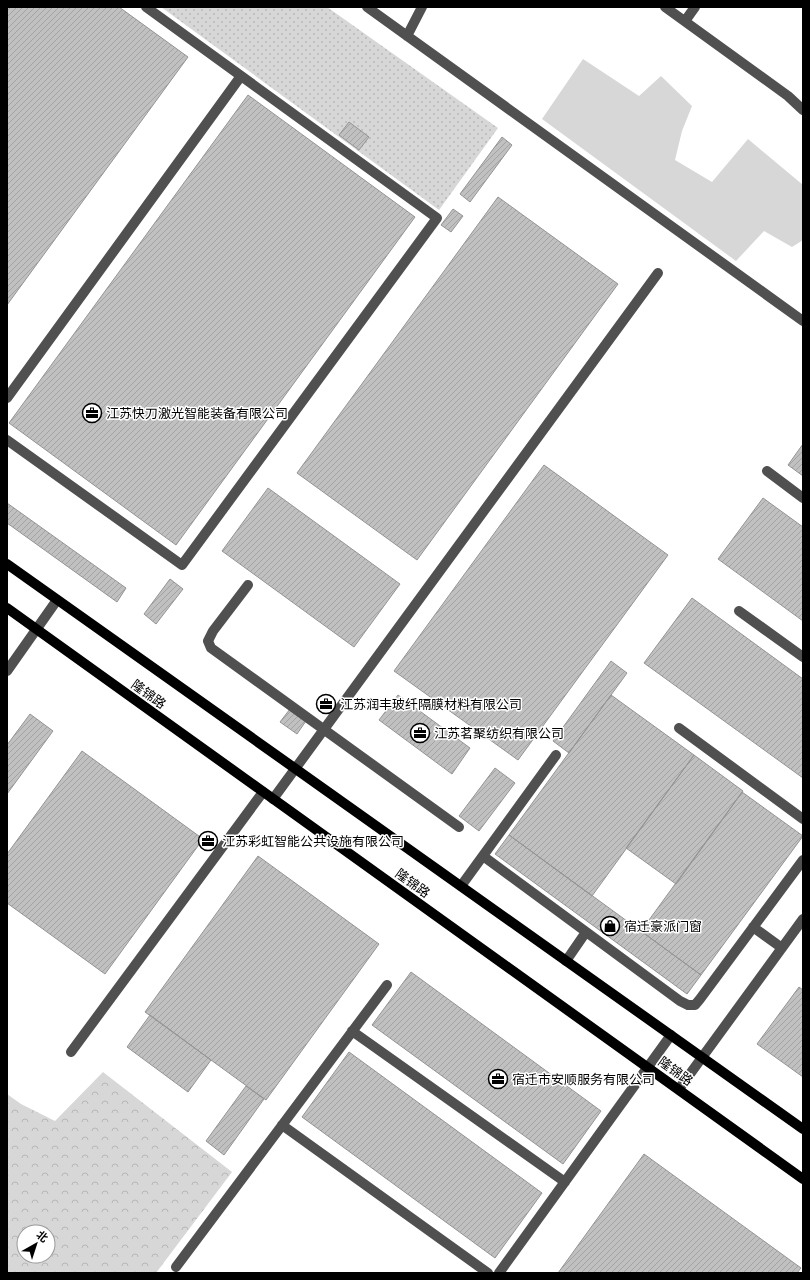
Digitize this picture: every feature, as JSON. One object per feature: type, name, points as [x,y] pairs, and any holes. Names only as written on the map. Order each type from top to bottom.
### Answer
[{"type":"main road","name":"隆锦路","points":[[7,564],[803,1129]]},
{"type":"main road","name":"隆锦路","points":[[7,608],[803,1179]]},
{"type":"street","points":[[7,440],[182,565],[437,218],[146,7]]},
{"type":"street","points":[[367,7],[803,321]]},
{"type":"street","points":[[407,36],[422,7]]},
{"type":"street","points":[[665,7],[788,96],[803,110]]},
{"type":"street","points":[[685,21],[695,7]]},
{"type":"street","points":[[7,398],[241,76]]},
{"type":"street","points":[[273,799],[658,273]]},
{"type":"street","points":[[767,471],[803,498]]},
{"type":"street","points":[[248,585],[213,631],[208,641],[211,648],[459,827]]},
{"type":"street","points":[[7,672],[57,600]]},
{"type":"street","points":[[739,610],[803,657]]},
{"type":"street","points":[[679,728],[803,819]]},
{"type":"street","points":[[461,886],[556,755]]},
{"type":"street","points":[[71,1052],[263,792]]},
{"type":"street","points":[[483,856],[680,1001],[688,1004],[694,1004],[803,860]]},
{"type":"street","points":[[679,1089],[803,919]]},
{"type":"street","points":[[753,927],[782,948]]},
{"type":"street","points":[[566,961],[586,932]]},
{"type":"street","points":[[176,1267],[387,985]]},
{"type":"street","points":[[352,1031],[565,1182]]},
{"type":"street","points":[[499,1273],[671,1035]]},
{"type":"street","points":[[282,1125],[488,1273]]},
{"type":"green space","points":[[161,7],[327,7],[498,128],[439,210]]},
{"type":"green space","points":[[583,59],[639,96],[661,76],[692,106],[682,131],[675,160],[712,182],[748,139],[803,185],[803,240],[792,247],[764,231],[736,261],[542,119]]},
{"type":"green space","points":[[103,1072],[232,1172],[156,1273],[7,1273],[7,1094],[21,1104],[55,1121]]},
{"type":"building","points":[[7,7],[119,7],[188,57],[7,305]]},
{"type":"building","points":[[248,95],[415,217],[176,545],[9,423]]},
{"type":"building","points":[[349,122],[369,137],[359,150],[339,135]]},
{"type":"building","points":[[502,137],[512,145],[470,202],[460,194]]},
{"type":"building","points":[[498,197],[618,284],[417,560],[297,473]]},
{"type":"building","points":[[453,209],[463,216],[451,232],[441,225]]},
{"type":"building","points":[[803,444],[803,476],[788,465]]},
{"type":"building","points":[[544,465],[668,555],[518,760],[394,671]]},
{"type":"building","points":[[268,488],[400,584],[354,647],[222,551]]},
{"type":"building","points":[[763,498],[803,527],[803,621],[718,559]]},
{"type":"building","points":[[7,503],[126,588],[117,602],[7,523]]},
{"type":"building","points":[[170,579],[183,589],[156,624],[144,614]]},
{"type":"building","points":[[692,598],[803,679],[803,778],[644,663]]},
{"type":"building","points":[[611,661],[627,673],[569,753],[553,741]]},
{"type":"building","points":[[398,695],[470,748],[452,774],[379,720]]},
{"type":"building","points":[[611,695],[694,755],[592,896],[509,835]]},
{"type":"building","points":[[290,709],[306,721],[297,734],[280,722]]},
{"type":"building","points":[[30,714],[53,731],[7,794],[7,745]]},
{"type":"building","points":[[82,751],[203,839],[105,974],[7,903],[7,854]]},
{"type":"building","points":[[694,755],[743,791],[676,884],[626,848]]},
{"type":"building","points":[[495,768],[515,783],[479,831],[459,816]]},
{"type":"building","points":[[742,792],[803,836],[701,975],[641,931]]},
{"type":"building","points":[[509,835],[701,975],[687,994],[495,854]]},
{"type":"building","points":[[258,856],[379,944],[266,1100],[145,1012]]},
{"type":"building","points":[[411,972],[601,1111],[563,1164],[372,1025]]},
{"type":"building","points":[[799,987],[803,990],[803,1077],[757,1044]]},
{"type":"building","points":[[150,1015],[211,1060],[188,1092],[127,1047]]},
{"type":"building","points":[[349,1052],[542,1193],[495,1258],[302,1117]]},
{"type":"building","points":[[246,1086],[264,1099],[224,1155],[206,1141]]},
{"type":"building","points":[[644,1154],[801,1268],[797,1273],[558,1273]]},
{"type":"place","name":"江苏快刀激光智能装备有限公司","points":[[92,413]]},
{"type":"place","name":"江苏润丰玻纤隔膜材料有限公司","points":[[326,704]]},
{"type":"place","name":"江苏茗聚纺织有限公司","points":[[420,733]]},
{"type":"place","name":"江苏彩虹智能公共设施有限公司","points":[[208,841]]},
{"type":"place","name":"宿迁豪派门窗","points":[[610,926]]},
{"type":"place","name":"宿迁市安顺服务有限公司","points":[[498,1079]]}]
